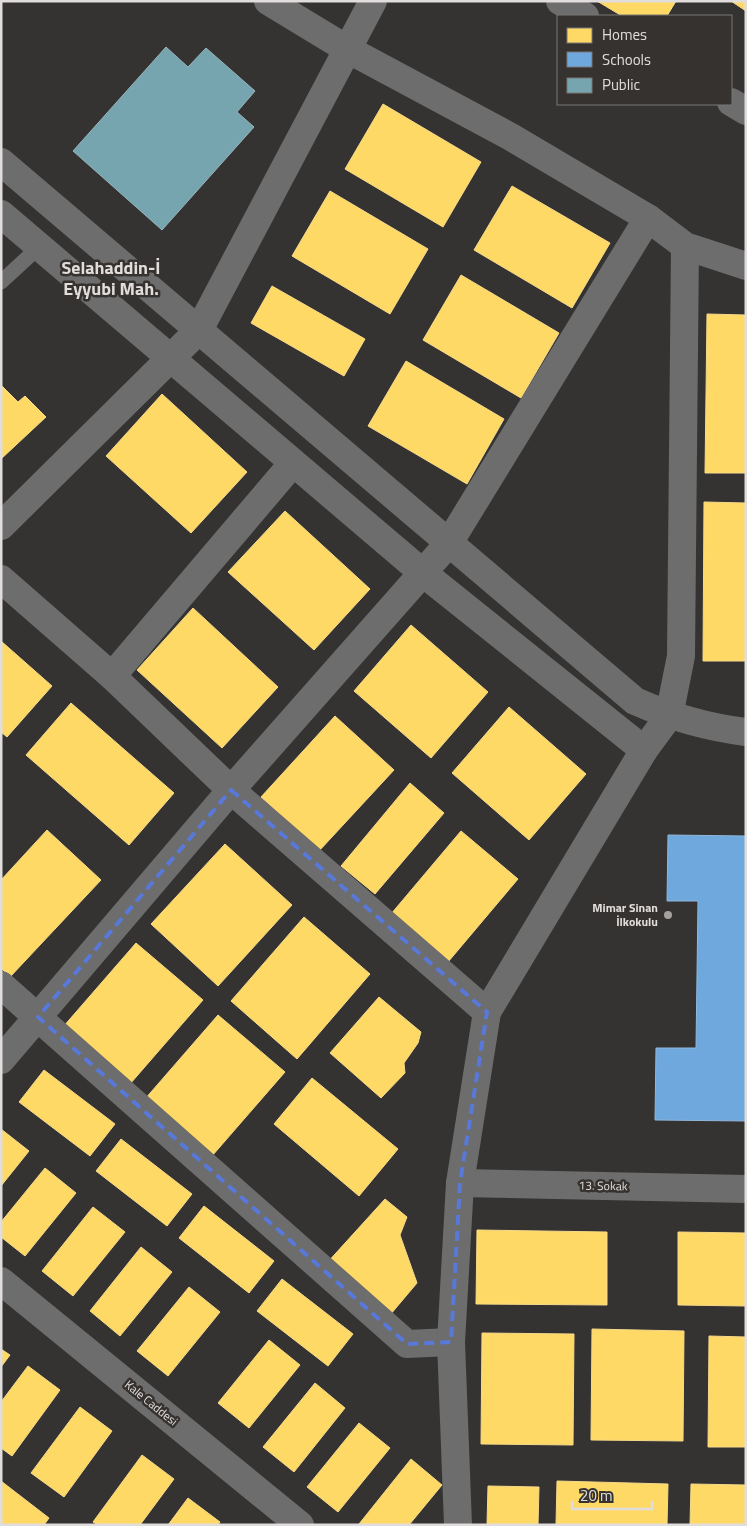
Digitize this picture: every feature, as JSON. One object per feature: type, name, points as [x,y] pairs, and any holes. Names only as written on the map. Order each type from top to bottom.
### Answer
[{"type":"street","points":[[268,1],[347,50],[511,137],[648,218],[685,246],[746,266]]},
{"type":"street","points":[[1,526],[199,330],[373,1]]},
{"type":"street","points":[[560,1],[583,15]]},
{"type":"street","points":[[732,103],[746,111]]},
{"type":"street","points":[[1,162],[635,701],[669,716],[712,728],[746,732]]},
{"type":"street","points":[[1,214],[423,574],[644,750]]},
{"type":"street","points":[[1,1060],[231,790],[449,543],[648,218]]},
{"type":"street","points":[[458,1525],[452,1342],[460,1183],[487,1012],[644,750],[669,716],[681,656],[685,246]]},
{"type":"street","points":[[112,676],[293,463]]},
{"type":"street","points":[[1,579],[112,676],[231,790],[487,1012]]},
{"type":"street","points":[[1,985],[407,1344],[452,1342]]},
{"type":"street","name":"13. Sokak","points":[[460,1183],[746,1189]]},
{"type":"street","name":"Kale Caddesi","points":[[1,1281],[300,1525]]},
{"type":"lane","points":[[1,282],[39,247]]},
{"type":"highlighted area","points":[[231,790],[487,1012],[460,1183],[451,1342],[407,1344],[38,1017]]},
{"type":"building: Homes","points":[[597,1],[676,1],[668,15],[620,15]]},
{"type":"building: Homes","points":[[731,1],[746,1],[746,11]]},
{"type":"building: Homes","points":[[383,104],[481,162],[443,227],[345,169]]},
{"type":"building: Homes","points":[[512,186],[610,243],[572,308],[474,250]]},
{"type":"building: Homes","points":[[330,191],[428,249],[390,314],[292,256]]},
{"type":"building: Homes","points":[[461,275],[559,333],[521,398],[423,340]]},
{"type":"building: Homes","points":[[272,286],[365,339],[344,376],[251,323]]},
{"type":"building: Homes","points":[[707,314],[746,315],[746,473],[705,473]]},
{"type":"building: Homes","points":[[406,361],[504,419],[467,484],[368,426]]},
{"type":"building: Homes","points":[[1,385],[18,402],[25,396],[46,417],[1,459]]},
{"type":"building: Homes","points":[[162,394],[247,472],[191,533],[106,456]]},
{"type":"building: Homes","points":[[704,502],[746,503],[746,661],[703,661]]},
{"type":"building: Homes","points":[[285,511],[370,589],[314,650],[228,572]]},
{"type":"building: Homes","points":[[193,608],[278,687],[222,748],[137,670]]},
{"type":"building: Homes","points":[[411,625],[488,692],[431,758],[354,691]]},
{"type":"building: Homes","points":[[1,641],[52,686],[7,737],[1,732]]},
{"type":"building: Homes","points":[[71,703],[174,793],[129,845],[26,755]]},
{"type":"building: Homes","points":[[509,707],[586,774],[529,840],[452,773]]},
{"type":"building: Homes","points":[[335,716],[394,770],[319,851],[261,797]]},
{"type":"building: Homes","points":[[410,783],[444,813],[375,894],[341,866]]},
{"type":"building: Homes","points":[[47,830],[101,880],[10,977],[1,968],[1,880]]},
{"type":"building: Homes","points":[[461,831],[518,879],[448,962],[391,914]]},
{"type":"building: Homes","points":[[225,844],[292,905],[218,986],[151,924]]},
{"type":"building: Homes","points":[[304,917],[370,974],[297,1059],[231,1001]]},
{"type":"building: Homes","points":[[136,943],[203,1000],[130,1084],[63,1027]]},
{"type":"building: Homes","points":[[379,997],[421,1032],[418,1043],[404,1063],[405,1073],[381,1098],[330,1053]]},
{"type":"building: Homes","points":[[218,1015],[285,1072],[212,1156],[145,1099]]},
{"type":"building: Homes","points":[[44,1070],[115,1124],[90,1156],[19,1102]]},
{"type":"building: Homes","points":[[312,1078],[398,1149],[359,1196],[274,1124]]},
{"type":"building: Homes","points":[[1,1129],[29,1151],[1,1186]]},
{"type":"building: Homes","points":[[121,1139],[192,1194],[167,1226],[96,1171]]},
{"type":"building: Homes","points":[[45,1168],[76,1193],[25,1256],[1,1237],[1,1222]]},
{"type":"building: Homes","points":[[385,1199],[407,1217],[400,1235],[417,1283],[390,1315],[326,1264]]},
{"type":"building: Homes","points":[[204,1206],[274,1261],[249,1293],[179,1238]]},
{"type":"building: Homes","points":[[93,1207],[125,1232],[73,1296],[42,1271]]},
{"type":"building: Homes","points":[[477,1230],[607,1232],[607,1305],[476,1304]]},
{"type":"building: Homes","points":[[678,1232],[746,1233],[746,1306],[678,1305]]},
{"type":"building: Homes","points":[[141,1247],[172,1272],[120,1336],[90,1311]]},
{"type":"building: Homes","points":[[282,1279],[353,1334],[328,1366],[257,1311]]},
{"type":"building: Homes","points":[[189,1287],[220,1312],[168,1376],[137,1351]]},
{"type":"building: Homes","points":[[592,1329],[684,1331],[683,1441],[591,1440]]},
{"type":"building: Homes","points":[[482,1333],[574,1334],[573,1445],[481,1444]]},
{"type":"building: Homes","points":[[709,1336],[746,1337],[746,1447],[708,1447]]},
{"type":"building: Homes","points":[[269,1340],[300,1365],[249,1428],[218,1403]]},
{"type":"building: Homes","points":[[1,1349],[10,1355],[1,1367]]},
{"type":"building: Homes","points":[[28,1366],[60,1390],[12,1456],[1,1448],[1,1402]]},
{"type":"building: Homes","points":[[315,1383],[345,1408],[294,1472],[263,1447]]},
{"type":"building: Homes","points":[[80,1407],[112,1431],[64,1497],[31,1473]]},
{"type":"building: Homes","points":[[359,1423],[390,1448],[338,1512],[307,1487]]},
{"type":"building: Homes","points":[[142,1455],[174,1479],[140,1525],[98,1525],[93,1522]]},
{"type":"building: Homes","points":[[411,1459],[442,1485],[409,1525],[359,1524]]},
{"type":"building: Homes","points":[[1,1481],[49,1518],[44,1525],[1,1525]]},
{"type":"building: Homes","points":[[557,1481],[668,1484],[667,1525],[556,1525]]},
{"type":"building: Homes","points":[[691,1484],[746,1485],[746,1525],[690,1525]]},
{"type":"building: Homes","points":[[488,1486],[539,1487],[538,1525],[487,1525]]},
{"type":"building: Homes","points":[[188,1498],[220,1522],[218,1525],[168,1525]]},
{"type":"building: Schools","points":[[668,835],[746,836],[746,1121],[655,1120],[656,1048],[696,1048],[698,901],[667,901]]},
{"type":"building: Public","points":[[166,47],[188,67],[206,48],[255,91],[237,112],[254,127],[162,230],[73,151]]},
{"type":"place","name":"Mimar Sinan İlkokulu","points":[[668,915]]},
{"type":"district","name":"Selahaddin-İ Eyyubi Mah.","points":[[111,278]]}]
